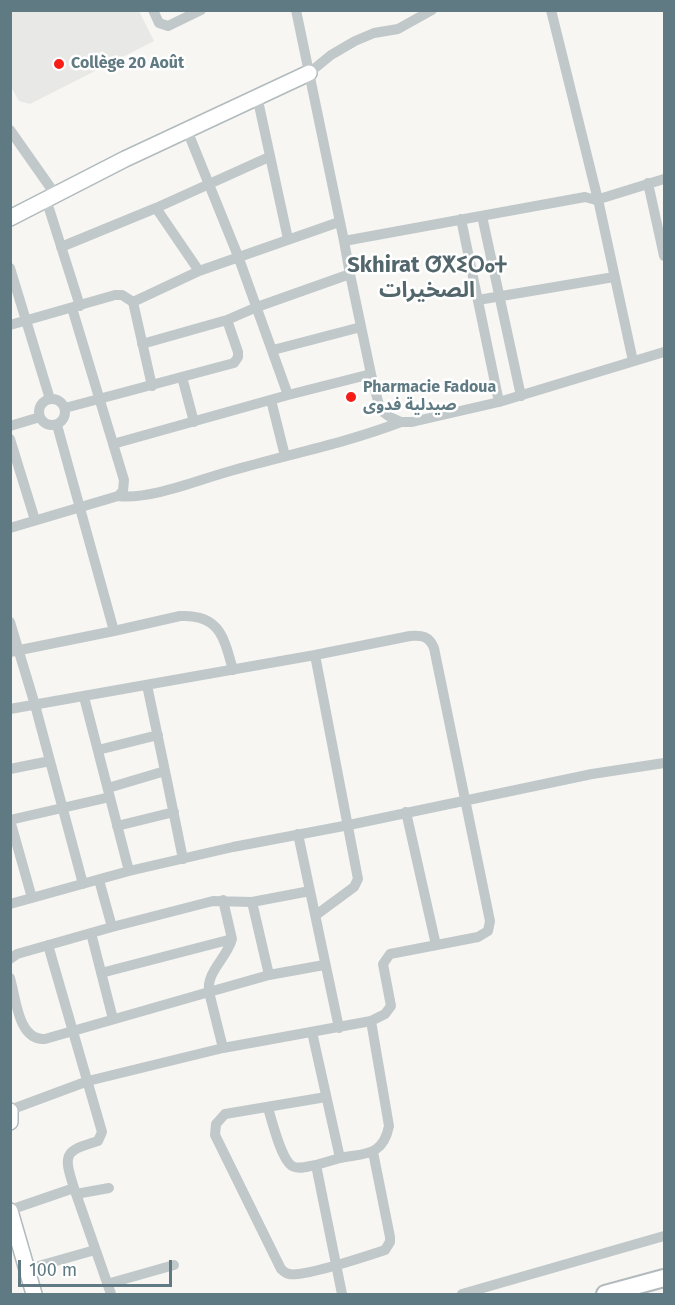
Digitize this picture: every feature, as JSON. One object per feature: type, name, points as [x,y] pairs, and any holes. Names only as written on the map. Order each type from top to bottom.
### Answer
[{"type":"main road","points":[[604,1294],[664,1278]]},
{"type":"street","points":[[153,10],[159,23],[168,26],[201,10]]},
{"type":"street","points":[[296,10],[370,374],[383,412],[401,422]]},
{"type":"street","points":[[10,218],[256,96],[309,73],[331,55],[355,41],[374,33],[398,29],[432,10]]},
{"type":"street","points":[[551,10],[633,362]]},
{"type":"street","points":[[256,96],[288,239]]},
{"type":"street","points":[[10,130],[51,197],[99,400],[124,480],[123,491],[118,496]]},
{"type":"street","points":[[187,130],[238,256],[288,395]]},
{"type":"street","points":[[61,247],[270,157]]},
{"type":"street","points":[[344,241],[585,197],[597,200],[664,180]]},
{"type":"street","points":[[648,183],[663,233],[664,256]]},
{"type":"street","points":[[156,208],[200,271]]},
{"type":"street","points":[[482,216],[521,396]]},
{"type":"street","points":[[461,219],[499,402]]},
{"type":"street","points":[[133,302],[238,256],[339,222]]},
{"type":"street","points":[[10,268],[50,399]]},
{"type":"street","points":[[142,344],[227,320],[350,274]]},
{"type":"street","points":[[478,300],[614,277]]},
{"type":"street","points":[[10,325],[115,295],[122,295],[133,302],[152,386]]},
{"type":"street","points":[[65,408],[234,363],[238,352],[227,320]]},
{"type":"street","points":[[273,350],[361,327]]},
{"type":"street","points":[[10,528],[118,496],[133,498],[155,494],[194,481],[360,437],[401,422],[412,422],[499,402],[664,352]]},
{"type":"street","points":[[113,444],[370,374]]},
{"type":"street","points":[[182,377],[194,422]]},
{"type":"street","points":[[50,399],[59,401],[65,408],[64,418],[57,425],[44,423],[40,417],[40,406],[50,399]]},
{"type":"street","points":[[271,400],[285,456]]},
{"type":"street","points":[[10,426],[40,417]]},
{"type":"street","points":[[57,425],[114,631]]},
{"type":"street","points":[[10,440],[35,520]]},
{"type":"street","points":[[15,651],[191,615],[212,622],[220,631],[226,643],[233,670]]},
{"type":"street","points":[[10,622],[15,651],[35,705],[83,884]]},
{"type":"street","points":[[10,710],[410,636],[426,637],[434,648],[490,926],[488,931],[478,937],[390,954],[383,964],[391,1006],[385,1014],[371,1021],[223,1048],[88,1081],[10,1110],[10,1122]]},
{"type":"street","points":[[315,655],[357,873],[356,883],[316,915]]},
{"type":"street","points":[[147,685],[183,859]]},
{"type":"street","points":[[84,696],[129,871]]},
{"type":"street","points":[[98,750],[158,735]]},
{"type":"street","points":[[10,769],[50,761]]},
{"type":"street","points":[[10,904],[129,871],[298,834],[592,774],[664,763]]},
{"type":"street","points":[[32,898],[10,820],[63,809],[165,771]]},
{"type":"street","points":[[117,826],[174,812]]},
{"type":"street","points":[[406,812],[436,945]]},
{"type":"street","points":[[298,834],[339,1028]]},
{"type":"street","points":[[99,880],[112,927]]},
{"type":"street","points":[[10,959],[17,954],[112,927],[223,900],[252,902],[310,891]]},
{"type":"street","points":[[223,900],[232,939],[226,954],[209,978],[209,992],[223,1048]]},
{"type":"street","points":[[252,902],[269,975]]},
{"type":"street","points":[[91,933],[113,1019]]},
{"type":"street","points":[[101,973],[232,939]]},
{"type":"street","points":[[48,945],[102,1132],[98,1141],[75,1148],[70,1152],[67,1168],[109,1289],[174,1264]]},
{"type":"street","points":[[10,978],[24,1029],[37,1040],[269,975],[324,965]]},
{"type":"street","points":[[268,1108],[284,1155],[289,1164],[299,1168],[373,1152],[384,1143],[389,1126],[371,1021]]},
{"type":"street","points":[[312,1032],[340,1158]]},
{"type":"street","points":[[326,1097],[225,1114],[216,1124],[215,1135],[280,1269],[291,1275],[336,1265],[385,1250],[390,1242],[373,1152]]},
{"type":"street","points":[[316,1165],[342,1294]]},
{"type":"street","points":[[34,1294],[10,1210],[75,1191],[109,1188]]},
{"type":"street","points":[[462,1294],[664,1236]]},
{"type":"street","points":[[28,1269],[95,1250]]},
{"type":"shaded area","name":"Collège 20 Août","points":[[11,10],[139,11],[154,41],[30,104],[19,101],[11,87]]},
{"type":"place","name":"Collège 20 Août","points":[[59,64]]},
{"type":"place","name":"Pharmacie Fadoua صيدلية فدوى","points":[[351,397]]},
{"type":"district","name":"Skhirat ⵚⵅⵉⵔⴰⵜ الصخيرات","points":[[427,278]]}]
